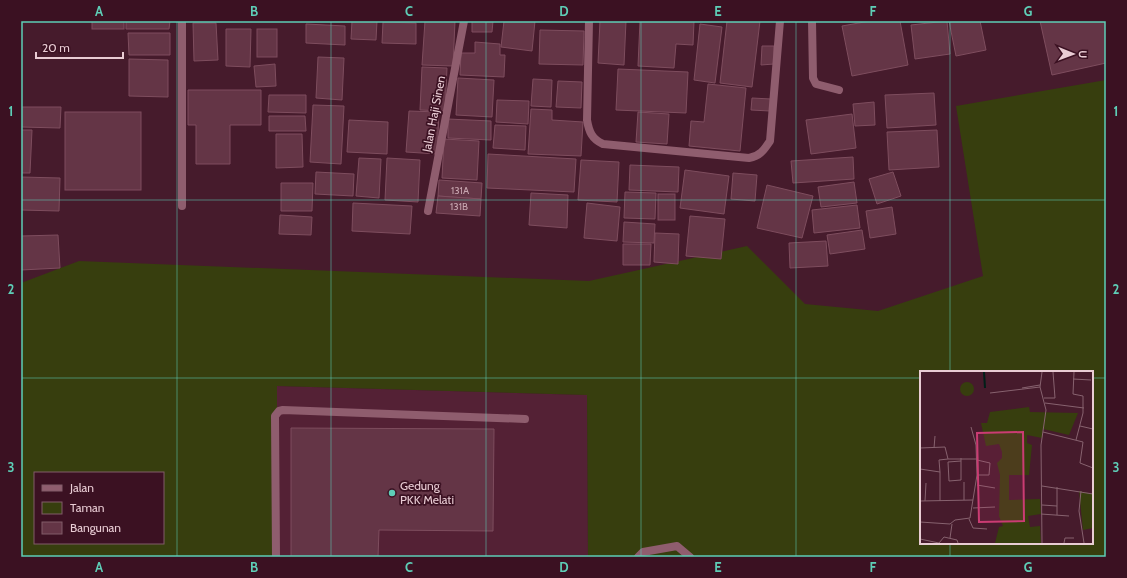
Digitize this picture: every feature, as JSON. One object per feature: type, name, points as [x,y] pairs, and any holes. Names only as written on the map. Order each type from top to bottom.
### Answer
[{"type":"street","points":[[182,21],[182,206]]},
{"type":"street","name":"Jalan Haji Sinen","points":[[428,211],[464,21]]},
{"type":"street","points":[[589,21],[587,120],[588,129],[595,141],[603,144],[749,158],[756,157],[761,154],[770,141],[780,21]]},
{"type":"street","points":[[812,21],[813,78],[816,84],[839,90]]},
{"type":"street","points":[[276,557],[275,416],[278,411],[525,419]]},
{"type":"street","points":[[638,557],[643,552],[677,546],[690,557]]},
{"type":"shaded area","points":[[277,386],[587,395],[588,557],[277,557]]},
{"type":"green space","points":[[1106,80],[1106,557],[588,557],[587,395],[277,386],[277,557],[21,557],[21,283],[79,261],[589,281],[747,246],[805,304],[878,311],[983,276],[956,106]]},
{"type":"building","points":[[92,21],[124,21],[124,29],[92,29]]},
{"type":"building","points":[[126,21],[170,21],[169,29],[126,29]]},
{"type":"building","points":[[352,21],[377,21],[376,40],[351,39]]},
{"type":"building","points":[[425,21],[455,21],[453,66],[422,65]]},
{"type":"building","points":[[472,21],[493,21],[492,32],[472,32]]},
{"type":"building","points":[[504,21],[535,21],[532,51],[501,47]]},
{"type":"building","points":[[600,21],[626,21],[624,65],[598,63]]},
{"type":"building","points":[[640,21],[694,21],[693,45],[676,44],[674,68],[638,66]]},
{"type":"building","points":[[727,21],[760,21],[752,87],[720,83]]},
{"type":"building","points":[[870,21],[900,21],[908,65],[852,76],[842,26]]},
{"type":"building","points":[[947,21],[950,54],[915,59],[911,25]]},
{"type":"building","points":[[949,21],[980,21],[986,50],[956,56]]},
{"type":"building","points":[[1040,21],[1106,21],[1106,63],[1052,75]]},
{"type":"building","points":[[383,22],[416,23],[416,44],[382,43]]},
{"type":"building","points":[[193,23],[216,23],[218,60],[194,61]]},
{"type":"building","points":[[306,24],[345,26],[345,45],[306,43]]},
{"type":"building","points":[[700,24],[722,27],[715,83],[694,80]]},
{"type":"building","points":[[226,29],[251,29],[250,67],[226,66]]},
{"type":"building","points":[[257,29],[277,29],[277,57],[257,57]]},
{"type":"building","points":[[540,30],[584,31],[583,65],[539,64]]},
{"type":"building","points":[[128,33],[170,33],[170,55],[129,55]]},
{"type":"building","points":[[475,42],[500,44],[500,55],[505,55],[504,77],[460,75],[461,53],[475,53]]},
{"type":"building","points":[[762,46],[774,46],[774,64],[761,65]]},
{"type":"building","points":[[318,57],[344,58],[342,100],[316,98]]},
{"type":"building","points":[[129,59],[168,60],[168,97],[129,96]]},
{"type":"building","points":[[275,64],[276,86],[256,87],[254,66]]},
{"type":"building","points":[[422,67],[447,68],[445,111],[420,110]]},
{"type":"building","points":[[618,69],[688,72],[686,113],[616,110]]},
{"type":"building","points":[[458,78],[494,80],[492,117],[456,115]]},
{"type":"building","points":[[533,79],[552,80],[551,107],[531,106]]},
{"type":"building","points":[[558,81],[582,82],[581,108],[556,107]]},
{"type":"building","points":[[708,84],[746,88],[740,151],[689,146],[691,121],[704,122]]},
{"type":"building","points":[[188,90],[261,90],[261,125],[230,125],[230,164],[196,164],[196,125],[188,125]]},
{"type":"building","points":[[934,93],[936,125],[887,128],[885,95]]},
{"type":"building","points":[[269,95],[306,95],[306,113],[268,112]]},
{"type":"building","points":[[752,98],[771,99],[770,111],[751,110]]},
{"type":"building","points":[[497,100],[529,101],[528,124],[496,122]]},
{"type":"building","points":[[874,102],[875,125],[855,126],[853,104]]},
{"type":"building","points":[[313,105],[344,106],[341,164],[310,162]]},
{"type":"building","points":[[21,107],[61,107],[60,128],[21,127]]},
{"type":"building","points":[[531,109],[552,110],[552,120],[583,122],[581,156],[528,154]]},
{"type":"building","points":[[409,111],[439,112],[437,154],[406,152]]},
{"type":"building","points":[[65,112],[141,112],[141,190],[65,190]]},
{"type":"building","points":[[638,112],[669,114],[667,144],[636,142]]},
{"type":"building","points":[[852,114],[856,148],[811,154],[806,120]]},
{"type":"building","points":[[269,116],[305,116],[306,131],[269,131]]},
{"type":"building","points":[[448,119],[491,121],[491,140],[448,138]]},
{"type":"building","points":[[349,120],[388,122],[387,154],[347,152]]},
{"type":"building","points":[[495,125],[526,126],[525,150],[493,148]]},
{"type":"building","points":[[21,130],[32,130],[30,173],[21,173]]},
{"type":"building","points":[[937,130],[939,167],[889,170],[887,132]]},
{"type":"building","points":[[276,134],[302,134],[303,167],[276,168]]},
{"type":"building","points":[[444,139],[479,141],[477,180],[442,178]]},
{"type":"building","points":[[488,154],[576,159],[574,192],[487,188]]},
{"type":"building","points":[[853,157],[854,179],[793,183],[791,161]]},
{"type":"building","points":[[359,158],[381,159],[379,198],[356,196]]},
{"type":"building","points":[[387,158],[420,160],[418,202],[385,200]]},
{"type":"building","points":[[581,160],[619,162],[617,202],[578,200]]},
{"type":"building","points":[[630,165],[679,167],[678,192],[629,190]]},
{"type":"building","points":[[685,170],[729,176],[724,214],[680,208]]},
{"type":"building","points":[[316,172],[354,174],[353,196],[315,194]]},
{"type":"building","points":[[893,172],[901,196],[877,204],[869,179]]},
{"type":"building","points":[[733,173],[757,175],[755,201],[731,199]]},
{"type":"building","points":[[21,177],[60,178],[59,211],[21,210]]},
{"type":"building","points":[[439,180],[482,183],[481,199],[438,196]]},
{"type":"building","points":[[854,182],[857,203],[821,207],[818,187]]},
{"type":"building","points":[[281,183],[313,183],[312,211],[281,211]]},
{"type":"building","points":[[767,185],[813,196],[802,238],[757,228]]},
{"type":"building","points":[[625,192],[656,193],[655,219],[624,218]]},
{"type":"building","points":[[531,193],[568,195],[567,228],[529,225]]},
{"type":"building","points":[[658,194],[675,194],[675,220],[658,220]]},
{"type":"building","points":[[438,196],[481,199],[480,216],[436,213]]},
{"type":"building","points":[[353,203],[412,206],[410,234],[352,231]]},
{"type":"building","points":[[587,203],[620,207],[617,241],[584,238]]},
{"type":"building","points":[[857,205],[860,228],[814,233],[812,210]]},
{"type":"building","points":[[892,207],[896,234],[870,238],[866,211]]},
{"type":"building","points":[[280,215],[312,217],[311,235],[279,234]]},
{"type":"building","points":[[690,216],[725,219],[721,259],[686,256]]},
{"type":"building","points":[[624,222],[655,224],[654,243],[623,242]]},
{"type":"building","points":[[862,230],[865,249],[830,254],[827,235]]},
{"type":"building","points":[[655,233],[679,234],[678,264],[654,262]]},
{"type":"building","points":[[58,235],[60,268],[21,270],[21,236]]},
{"type":"building","points":[[826,241],[828,266],[790,268],[789,243]]},
{"type":"building","points":[[623,244],[651,244],[650,265],[623,265]]},
{"type":"building","name":"Gedung PKK Melati","points":[[291,428],[494,429],[493,531],[379,530],[378,557],[291,557]]},
{"type":"place","name":"Gedung PKK Melati","points":[[392,493]]}]
